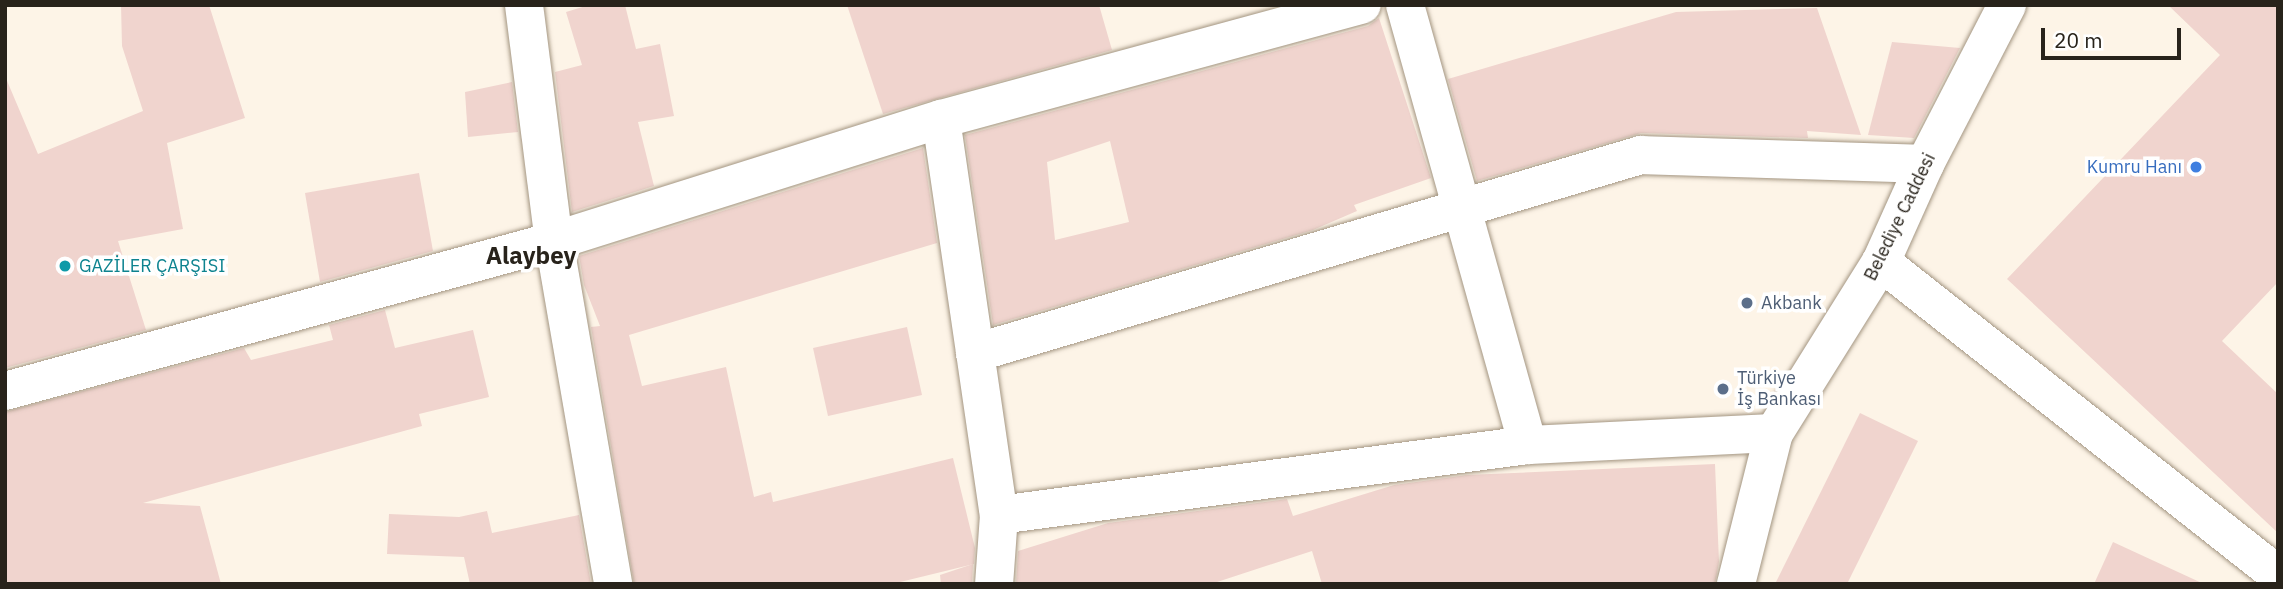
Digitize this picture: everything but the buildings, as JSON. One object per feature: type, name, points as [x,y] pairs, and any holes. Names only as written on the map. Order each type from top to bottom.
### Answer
[{"type":"street","points":[[524,5],[554,241],[612,584]]},
{"type":"street","points":[[5,391],[554,241],[941,119],[1362,5]]},
{"type":"street","points":[[1405,5],[1528,445]]},
{"type":"street","name":"Belediye Caddesi","points":[[1736,584],[1774,433],[1881,262],[1925,164],[2007,5]]},
{"type":"street","points":[[941,119],[999,515],[994,584]]},
{"type":"street","points":[[975,353],[1641,155],[1925,164]]},
{"type":"street","points":[[1881,262],[2278,575]]},
{"type":"street","points":[[999,515],[1528,445],[1774,433]]},
{"type":"place","name":"Kumru Hanı","points":[[2196,167]]},
{"type":"place","name":"GAZİLER ÇARŞISI","points":[[65,266]]},
{"type":"place","name":"Akbank","points":[[1747,303]]},
{"type":"place","name":"Türkiye İş Bankası","points":[[1723,389]]},
{"type":"district","name":"Alaybey","points":[[531,256]]}]
